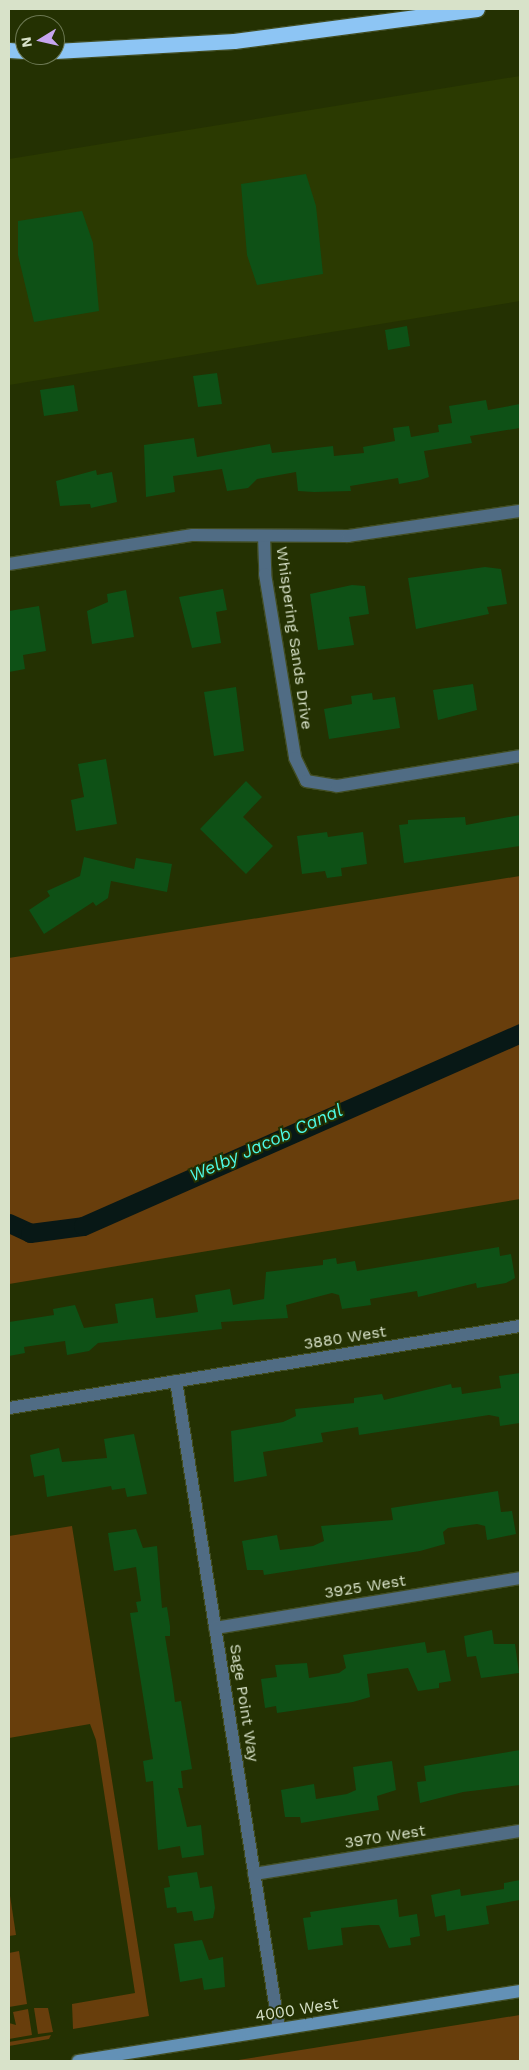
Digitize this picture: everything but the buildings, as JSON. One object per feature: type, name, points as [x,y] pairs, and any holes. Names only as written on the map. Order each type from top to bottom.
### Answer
[{"type":"highway","points":[[65,49],[234,41],[477,9]]},
{"type":"main road","name":"4000 West","points":[[78,2061],[520,1991]]},
{"type":"street","points":[[264,536],[383,533],[520,511]]},
{"type":"street","name":"Whispering Sands Drive","points":[[9,564],[193,535],[264,536],[266,574],[295,758],[306,781],[336,786],[520,756]]},
{"type":"street","name":"3880 West","points":[[9,1408],[520,1326]]},
{"type":"street","name":"Sage Point Way","points":[[176,1381],[279,2029]]},
{"type":"street","name":"3925 West","points":[[215,1628],[520,1578]]},
{"type":"street","name":"3970 West","points":[[254,1874],[520,1831]]},
{"type":"shaded area","points":[[520,76],[520,301],[9,385],[9,159]]},
{"type":"shaded area","points":[[520,876],[520,1199],[9,1284],[9,958]]},
{"type":"shaded area","points":[[72,1526],[149,2016],[73,2029],[72,2004],[135,1993],[96,1740],[90,1724],[9,1738],[9,1536]]},
{"type":"shaded area","points":[[9,1889],[16,1935],[9,1936]]},
{"type":"shaded area","points":[[19,1951],[27,2004],[9,2007],[9,1953]]},
{"type":"shaded area","points":[[34,2008],[48,2008],[53,2032],[38,2034]]},
{"type":"shaded area","points":[[28,2009],[32,2035],[9,2039],[9,2023],[16,2025],[13,2012]]},
{"type":"shaded area","points":[[520,2015],[520,2061],[232,2061]]},
{"type":"shaded area","points":[[51,2035],[49,2039],[9,2046],[9,2042]]},
{"type":"waterway","name":"Welby Jacob Canal","points":[[9,1223],[30,1233],[83,1226],[520,1033]]}]
